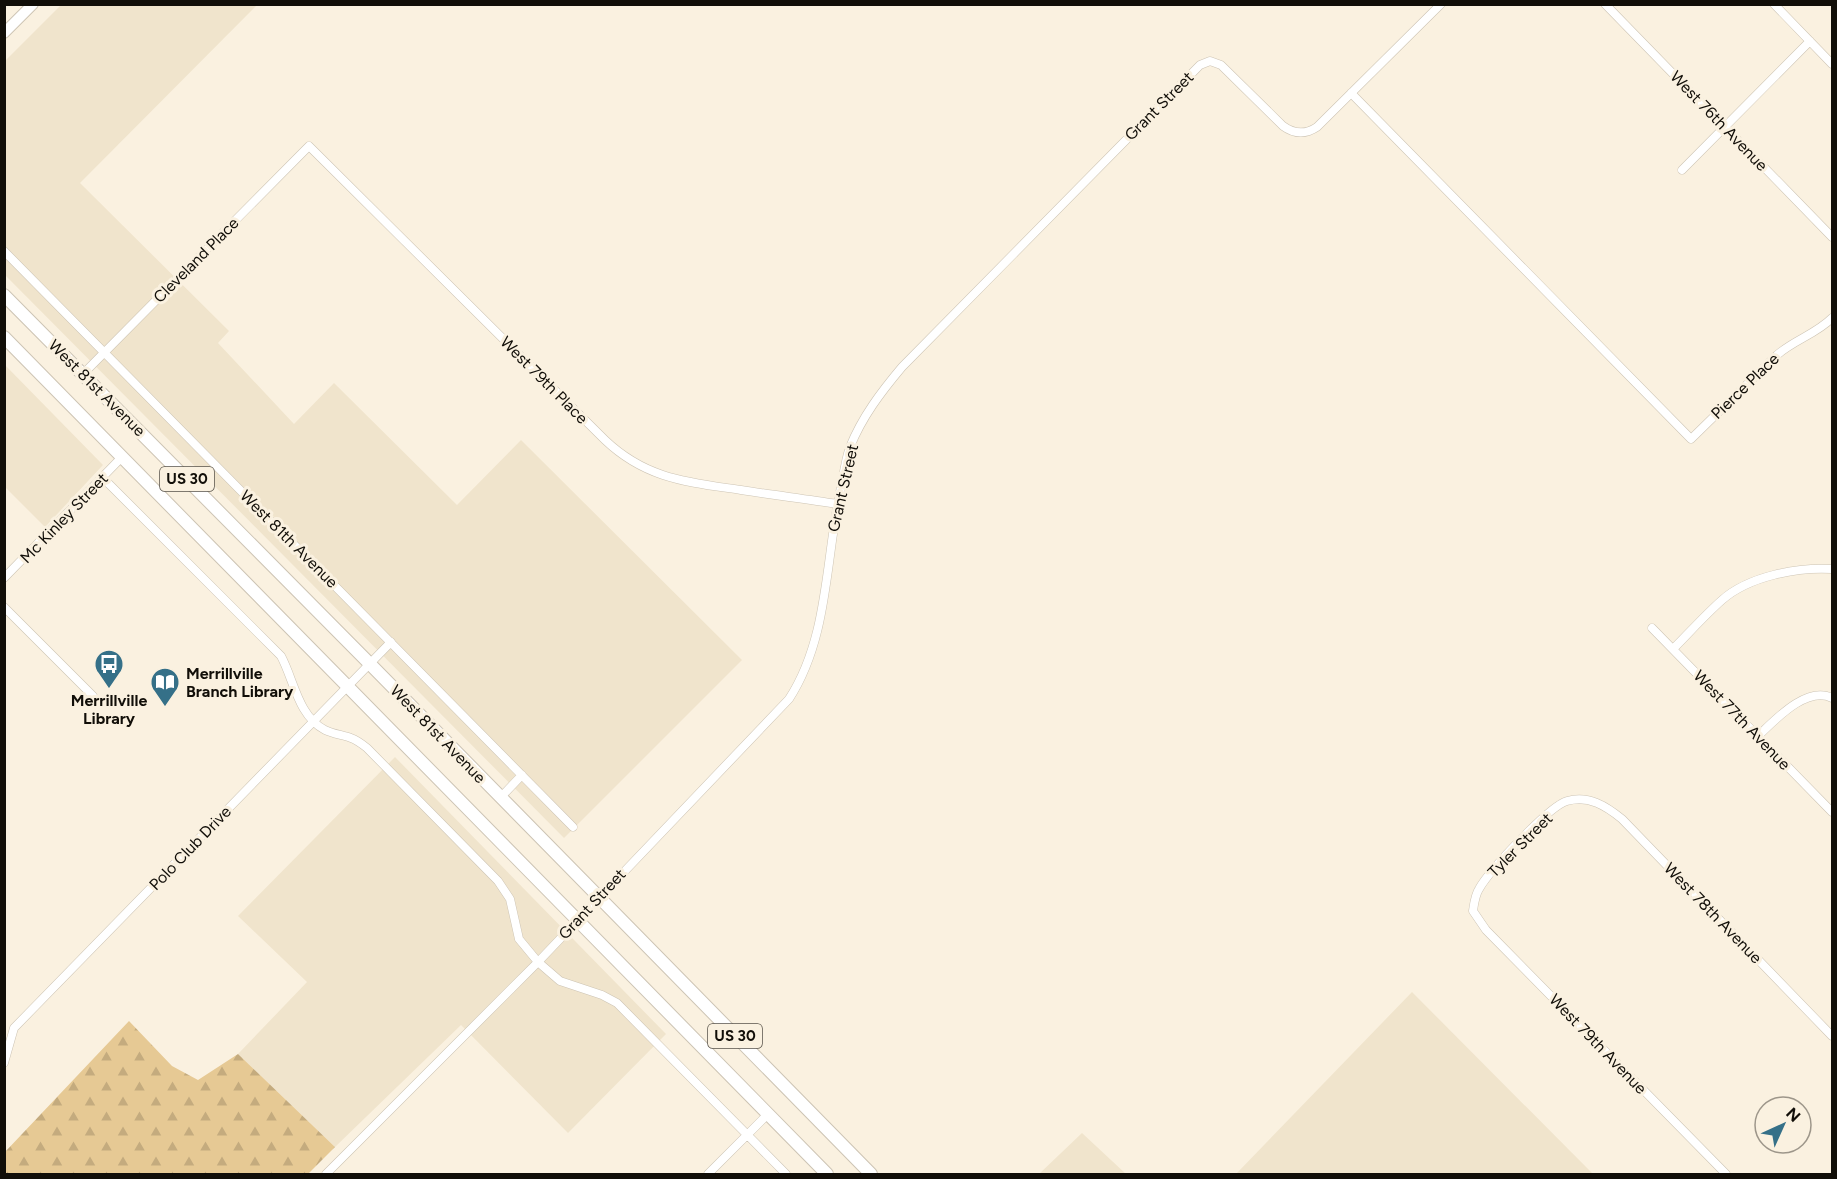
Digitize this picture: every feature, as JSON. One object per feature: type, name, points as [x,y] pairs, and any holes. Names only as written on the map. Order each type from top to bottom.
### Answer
[{"type":"main road","points":[[4,33],[33,4]]},
{"type":"main road","name":"West 81st Avenue","points":[[4,295],[871,1174]]},
{"type":"main road","name":"West 81st Avenue","points":[[4,337],[827,1174]]},
{"type":"street","name":"Grant Street","points":[[326,1174],[537,962],[770,722],[796,689],[806,670],[816,639],[837,504],[849,448],[872,404],[902,367],[1200,65],[1210,61],[1221,65],[1282,126],[1296,133],[1308,132],[1352,93],[1441,4]]},
{"type":"street","name":"West 76th Avenue","points":[[1605,4],[1833,237]]},
{"type":"street","points":[[1774,4],[1833,64]]},
{"type":"street","points":[[1682,170],[1810,41]]},
{"type":"street","name":"Pierce Place","points":[[1352,93],[1691,439],[1777,355],[1833,318]]},
{"type":"street","name":"West 79th Place","points":[[309,146],[605,440],[634,464],[673,479],[837,504]]},
{"type":"street","name":"Cleveland Place","points":[[83,374],[309,146]]},
{"type":"street","name":"West 81th Avenue","points":[[4,251],[573,827]]},
{"type":"street","name":"Mc Kinley Street","points":[[4,578],[122,457]]},
{"type":"street","points":[[103,478],[281,656],[300,702],[313,722],[325,730],[353,739],[367,748],[498,881],[510,899],[519,939],[537,962],[560,981],[602,995],[616,1003],[786,1174]]},
{"type":"street","points":[[1673,649],[1724,598],[1755,581],[1784,572],[1833,568]]},
{"type":"street","points":[[4,607],[93,696]]},
{"type":"street","name":"West 77th Avenue","points":[[1652,628],[1833,812]]},
{"type":"street","name":"Polo Club Drive","points":[[4,1063],[14,1028],[391,642]]},
{"type":"street","points":[[1758,736],[1790,707],[1808,697],[1826,694],[1833,698]]},
{"type":"street","points":[[501,797],[522,775]]},
{"type":"street","name":"Tyler Street","points":[[1473,911],[1478,890],[1496,866],[1547,815],[1566,801],[1586,800]]},
{"type":"street","name":"West 78th Avenue","points":[[1586,800],[1604,805],[1622,819],[1833,1036]]},
{"type":"street","name":"West 79th Avenue","points":[[1473,911],[1486,930],[1726,1174]]},
{"type":"street","points":[[708,1174],[768,1114]]},
{"type":"shaded area","points":[[61,5],[257,5],[80,183],[229,331],[218,343],[294,424],[334,383],[457,505],[521,440],[742,660],[564,838],[5,275],[4,62]]},
{"type":"shaded area","points":[[5,365],[103,465],[45,527],[5,487]]},
{"type":"shaded area","points":[[395,757],[666,1034],[568,1133],[461,1025],[335,1147],[238,1054],[307,982],[238,916]]},
{"type":"shaded area","points":[[1412,992],[1593,1174],[1236,1174]]},
{"type":"shaded area","points":[[1082,1133],[1126,1174],[1039,1174]]},
{"type":"green space","points":[[129,1021],[172,1066],[198,1080],[238,1054],[335,1147],[308,1174],[5,1174],[5,1152]]},
{"type":"place","name":"Merrillville Library","points":[[109,690]]},
{"type":"place","name":"Merrillville Branch Library","points":[[165,708]]}]
